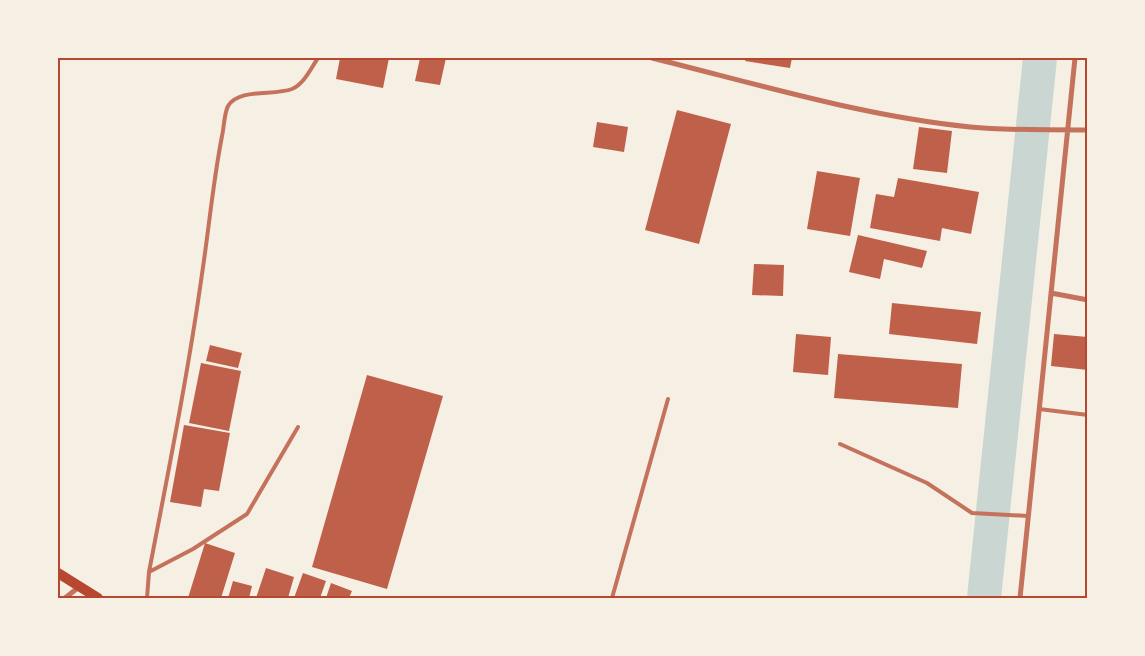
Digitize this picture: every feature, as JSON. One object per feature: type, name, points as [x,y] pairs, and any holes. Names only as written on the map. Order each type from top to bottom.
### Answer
[{"type":"main road","points":[[58,573],[98,598]]},
{"type":"street","points":[[652,58],[863,111],[969,127],[1053,131],[1088,130]]},
{"type":"street","points":[[1020,598],[1075,58]]},
{"type":"street","points":[[1051,293],[1088,300]]},
{"type":"street","points":[[65,598],[79,587]]},
{"type":"lane","points":[[147,598],[149,572],[179,414],[202,276],[217,160],[228,106],[239,97],[255,93],[274,93],[293,89],[307,76],[318,58]]},
{"type":"lane","points":[[612,598],[668,398]]},
{"type":"lane","points":[[1039,409],[1088,415]]},
{"type":"lane","points":[[149,572],[194,549],[246,514],[298,427]]},
{"type":"lane","points":[[840,444],[927,483],[972,513],[1028,516]]},
{"type":"building","points":[[340,58],[389,58],[383,88],[336,79]]},
{"type":"building","points":[[420,58],[446,58],[440,85],[415,81]]},
{"type":"building","points":[[746,58],[792,58],[790,68],[745,61]]},
{"type":"building","points":[[677,110],[731,124],[699,244],[645,230]]},
{"type":"building","points":[[597,122],[628,127],[624,152],[593,147]]},
{"type":"building","points":[[919,127],[952,131],[947,173],[913,169]]},
{"type":"building","points":[[817,171],[860,178],[850,236],[807,229]]},
{"type":"building","points":[[898,178],[979,192],[971,234],[942,228],[940,241],[870,228],[876,194],[894,197]]},
{"type":"building","points":[[858,235],[927,251],[922,268],[884,259],[880,279],[849,272]]},
{"type":"building","points":[[754,264],[784,265],[783,296],[752,295]]},
{"type":"building","points":[[892,303],[981,312],[977,344],[889,334]]},
{"type":"building","points":[[796,334],[831,337],[828,375],[793,372]]},
{"type":"building","points":[[1054,334],[1088,337],[1088,370],[1051,366]]},
{"type":"building","points":[[210,345],[242,353],[238,368],[206,361]]},
{"type":"building","points":[[838,354],[962,364],[958,408],[834,398]]},
{"type":"building","points":[[201,363],[241,371],[229,431],[189,423]]},
{"type":"building","points":[[367,375],[443,396],[387,589],[312,567]]},
{"type":"building","points":[[184,425],[230,433],[219,491],[204,489],[201,507],[170,502]]},
{"type":"building","points":[[205,543],[235,553],[221,598],[188,598]]},
{"type":"building","points":[[266,568],[294,577],[288,598],[256,598]]},
{"type":"building","points":[[303,573],[326,581],[320,598],[294,598]]},
{"type":"building","points":[[233,581],[252,586],[249,598],[228,598]]},
{"type":"building","points":[[331,583],[352,591],[349,598],[326,598]]},
{"type":"waterway","points":[[984,598],[1040,58]]}]
